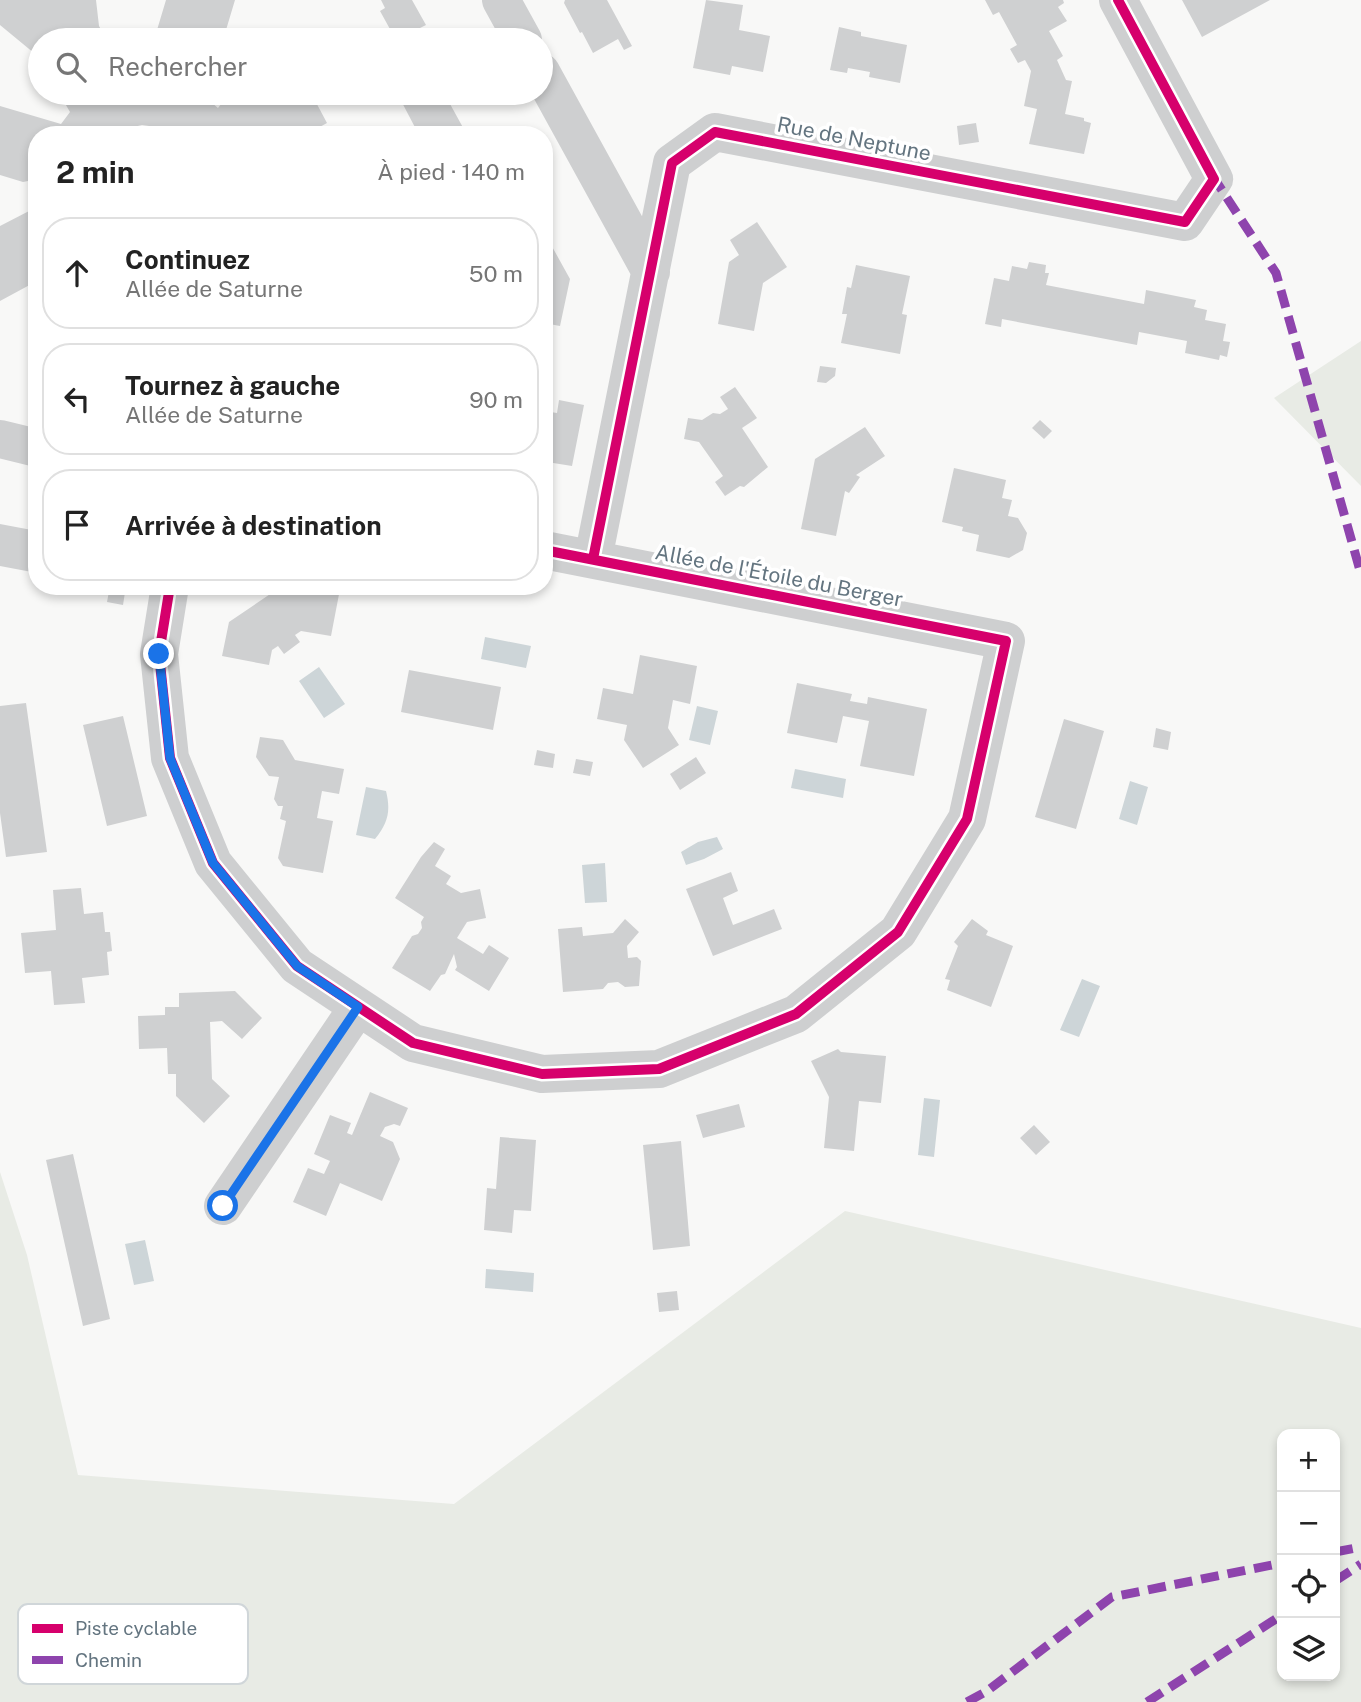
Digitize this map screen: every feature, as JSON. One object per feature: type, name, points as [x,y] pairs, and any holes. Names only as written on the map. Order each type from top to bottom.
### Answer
[{"type":"street","points":[[501,0],[516,28]]},
{"type":"street","name":"Rue de Neptune","points":[[593,559],[672,163],[715,132],[1185,222],[1214,179],[1118,0]]},
{"type":"street","points":[[553,94],[650,272]]},
{"type":"street","points":[[0,439],[28,445]]},
{"type":"street","name":"Allée de l'Étoile du Berger","points":[[358,1007],[413,1043],[542,1073],[659,1069],[796,1014],[898,932],[967,819],[1006,641],[553,552]]},
{"type":"street","points":[[169,595],[159,654],[170,758],[213,863],[297,966],[358,1007],[223,1206]]},
{"type":"shaded area","points":[[1361,341],[1361,486],[1274,398]]},
{"type":"shaded area","points":[[485,637],[531,646],[526,668],[481,659]]},
{"type":"shaded area","points":[[319,667],[345,704],[324,718],[299,681]]},
{"type":"shaded area","points":[[697,706],[718,711],[710,745],[689,740]]},
{"type":"shaded area","points":[[795,769],[846,779],[843,798],[791,788]]},
{"type":"shaded area","points":[[1130,781],[1148,787],[1137,825],[1119,819]]},
{"type":"shaded area","points":[[366,787],[386,791],[387,816],[375,839],[356,835]]},
{"type":"shaded area","points":[[717,837],[723,849],[686,865],[681,852],[698,842]]},
{"type":"shaded area","points":[[605,863],[607,902],[585,903],[582,865]]},
{"type":"shaded area","points":[[1082,979],[1100,986],[1079,1037],[1060,1030]]},
{"type":"shaded area","points":[[924,1098],[940,1100],[934,1157],[918,1155]]},
{"type":"shaded area","points":[[0,1172],[27,1255],[78,1475],[454,1504],[845,1211],[1361,1328],[1361,1702],[0,1702]]},
{"type":"shaded area","points":[[145,1240],[154,1281],[134,1285],[125,1244]]},
{"type":"shaded area","points":[[486,1269],[534,1273],[533,1292],[485,1288]]},
{"type":"building","points":[[0,0],[96,0],[100,28],[28,28],[28,48],[0,25]]},
{"type":"building","points":[[166,0],[235,0],[227,28],[158,28]]},
{"type":"building","points":[[381,0],[412,0],[426,25],[420,28],[389,28],[380,11],[385,8]]},
{"type":"building","points":[[565,0],[607,0],[632,46],[624,50],[618,39],[593,53],[564,3]]},
{"type":"building","points":[[706,0],[743,5],[739,30],[770,36],[763,72],[732,66],[730,75],[693,68]]},
{"type":"building","points":[[985,0],[1063,0],[1064,3],[1058,7],[1067,21],[1049,31],[1063,56],[1057,60],[1066,80],[1072,81],[1065,114],[1084,118],[1084,121],[1091,123],[1084,154],[1029,144],[1037,109],[1024,106],[1031,71],[1025,60],[1018,63],[1010,49],[1017,45],[999,12],[993,15]]},
{"type":"building","points":[[1182,0],[1270,0],[1202,37]]},
{"type":"building","points":[[839,27],[861,32],[861,36],[907,45],[900,83],[869,77],[870,72],[848,68],[847,73],[830,70]]},
{"type":"building","points":[[66,105],[214,105],[218,108],[220,105],[317,105],[327,123],[322,126],[28,126],[28,181],[0,175],[0,106],[61,124],[70,112]]},
{"type":"building","points":[[403,105],[451,105],[462,126],[414,126]]},
{"type":"building","points":[[976,123],[979,142],[959,145],[957,126]]},
{"type":"building","points":[[28,212],[28,286],[0,301],[0,226]]},
{"type":"building","points":[[757,222],[787,267],[763,283],[754,331],[718,324],[729,262],[739,255],[730,240]]},
{"type":"building","points":[[553,248],[570,279],[560,326],[553,325]]},
{"type":"building","points":[[1029,262],[1046,265],[1045,273],[1049,273],[1046,285],[1144,304],[1146,290],[1196,300],[1194,307],[1207,310],[1205,320],[1226,324],[1223,341],[1230,342],[1227,357],[1220,355],[1219,360],[1185,353],[1187,341],[1139,332],[1137,345],[1002,319],[1001,327],[985,324],[994,278],[1009,281],[1012,266],[1027,269]]},
{"type":"building","points":[[856,265],[910,276],[902,314],[907,315],[900,354],[841,343],[847,314],[842,314],[847,287],[851,288]]},
{"type":"building","points":[[820,366],[836,368],[835,376],[826,383],[817,382]]},
{"type":"building","points":[[735,387],[757,418],[742,428],[768,467],[744,487],[740,486],[725,496],[715,482],[723,476],[699,442],[684,439],[688,418],[702,420],[713,413],[720,414],[728,409],[720,397]]},
{"type":"building","points":[[559,400],[584,405],[572,466],[553,463],[553,412],[557,413]]},
{"type":"building","points":[[1040,420],[1052,431],[1044,439],[1032,428]]},
{"type":"building","points":[[865,427],[885,456],[856,475],[860,477],[849,493],[845,491],[836,536],[801,529],[815,459]]},
{"type":"building","points":[[954,468],[1006,480],[1002,498],[1012,500],[1008,516],[1018,518],[1027,533],[1023,550],[1009,558],[976,551],[979,535],[962,531],[963,527],[942,522]]},
{"type":"building","points":[[0,524],[28,529],[28,571],[0,566]]},
{"type":"building","points":[[108,595],[125,595],[123,605],[107,602]]},
{"type":"building","points":[[269,595],[339,595],[331,636],[301,631],[295,635],[300,642],[284,654],[278,646],[272,650],[269,665],[222,656],[229,622]]},
{"type":"building","points":[[640,655],[697,666],[690,704],[673,700],[668,728],[679,745],[643,768],[624,740],[627,725],[597,719],[603,688],[633,694]]},
{"type":"building","points":[[409,670],[501,687],[493,730],[401,712]]},
{"type":"building","points":[[797,683],[852,694],[850,701],[867,704],[868,697],[927,709],[914,776],[860,766],[869,721],[843,716],[837,743],[787,733]]},
{"type":"building","points":[[26,703],[47,852],[6,857],[0,813],[0,706]]},
{"type":"building","points":[[123,716],[147,816],[107,826],[83,725]]},
{"type":"building","points":[[1064,719],[1104,731],[1076,829],[1035,817]]},
{"type":"building","points":[[1156,728],[1171,732],[1168,750],[1153,747]]},
{"type":"building","points":[[260,737],[283,740],[295,760],[344,769],[339,794],[322,791],[317,818],[333,821],[323,873],[283,866],[278,858],[286,821],[280,819],[283,806],[278,806],[274,799],[279,777],[269,776],[256,757]]},
{"type":"building","points":[[537,750],[555,754],[553,768],[534,765]]},
{"type":"building","points":[[696,757],[706,773],[680,790],[670,774]]},
{"type":"building","points":[[576,759],[593,762],[590,776],[573,773]]},
{"type":"building","points":[[434,842],[445,849],[435,866],[451,876],[446,884],[461,893],[480,889],[486,918],[467,922],[457,938],[483,954],[489,945],[509,958],[489,991],[455,970],[457,967],[454,954],[445,974],[441,975],[430,991],[392,968],[412,936],[418,934],[422,928],[424,917],[395,898]]},
{"type":"building","points":[[731,872],[738,891],[723,898],[733,925],[774,909],[782,929],[713,956],[686,889]]},
{"type":"building","points":[[81,888],[84,914],[103,912],[105,932],[110,932],[112,951],[107,952],[109,975],[82,978],[85,1003],[54,1005],[51,971],[25,973],[21,933],[56,930],[53,890]]},
{"type":"building","points":[[625,919],[639,932],[627,946],[628,958],[637,957],[641,961],[639,986],[625,987],[618,982],[608,983],[603,989],[563,992],[558,929],[582,927],[583,936],[613,933]]},
{"type":"building","points":[[972,919],[988,931],[986,935],[1013,946],[991,1007],[947,990],[950,980],[945,979],[958,946],[954,942]]},
{"type":"building","points":[[235,991],[262,1018],[242,1039],[222,1021],[210,1022],[212,1079],[230,1096],[204,1123],[176,1096],[176,1074],[168,1074],[167,1048],[139,1049],[138,1016],[165,1015],[165,1007],[179,1007],[179,993]]},
{"type":"building","points":[[838,1049],[841,1052],[886,1056],[881,1103],[859,1101],[854,1151],[824,1148],[829,1097],[811,1061]]},
{"type":"building","points":[[370,1092],[408,1108],[400,1126],[394,1124],[385,1127],[380,1136],[393,1142],[400,1159],[382,1201],[340,1183],[326,1216],[293,1202],[308,1168],[324,1174],[330,1161],[314,1154],[330,1115],[351,1123],[347,1133],[352,1135]]},
{"type":"building","points":[[739,1104],[745,1127],[703,1138],[696,1115]]},
{"type":"building","points":[[1034,1125],[1050,1142],[1036,1155],[1020,1138]]},
{"type":"building","points":[[500,1137],[536,1140],[531,1211],[514,1210],[512,1233],[484,1230],[487,1188],[496,1189]]},
{"type":"building","points":[[681,1141],[690,1246],[653,1250],[643,1145]]},
{"type":"building","points":[[73,1154],[110,1319],[83,1326],[46,1160]]},
{"type":"building","points":[[677,1291],[679,1310],[659,1312],[657,1293]]},
{"type":"marked path","points":[[1212,175],[1276,273],[1361,574]]},
{"type":"marked path","points":[[1340,1551],[1361,1547]]},
{"type":"marked path","points":[[967,1702],[987,1691],[1112,1597],[1277,1564]]},
{"type":"marked path","points":[[1340,1578],[1361,1564]]},
{"type":"marked path","points":[[1147,1702],[1277,1618]]},
{"type":"cycle path","points":[[593,559],[672,163],[715,132],[1185,222],[1214,179],[1118,0]]},
{"type":"cycle path","points":[[169,595],[159,654],[170,758],[213,863],[297,966],[413,1043],[542,1074],[659,1069],[796,1014],[898,932],[967,819],[1006,641],[553,552]]},
{"type":"route","points":[[159,654],[170,758],[213,863],[297,966],[358,1007],[223,1206]]}]
